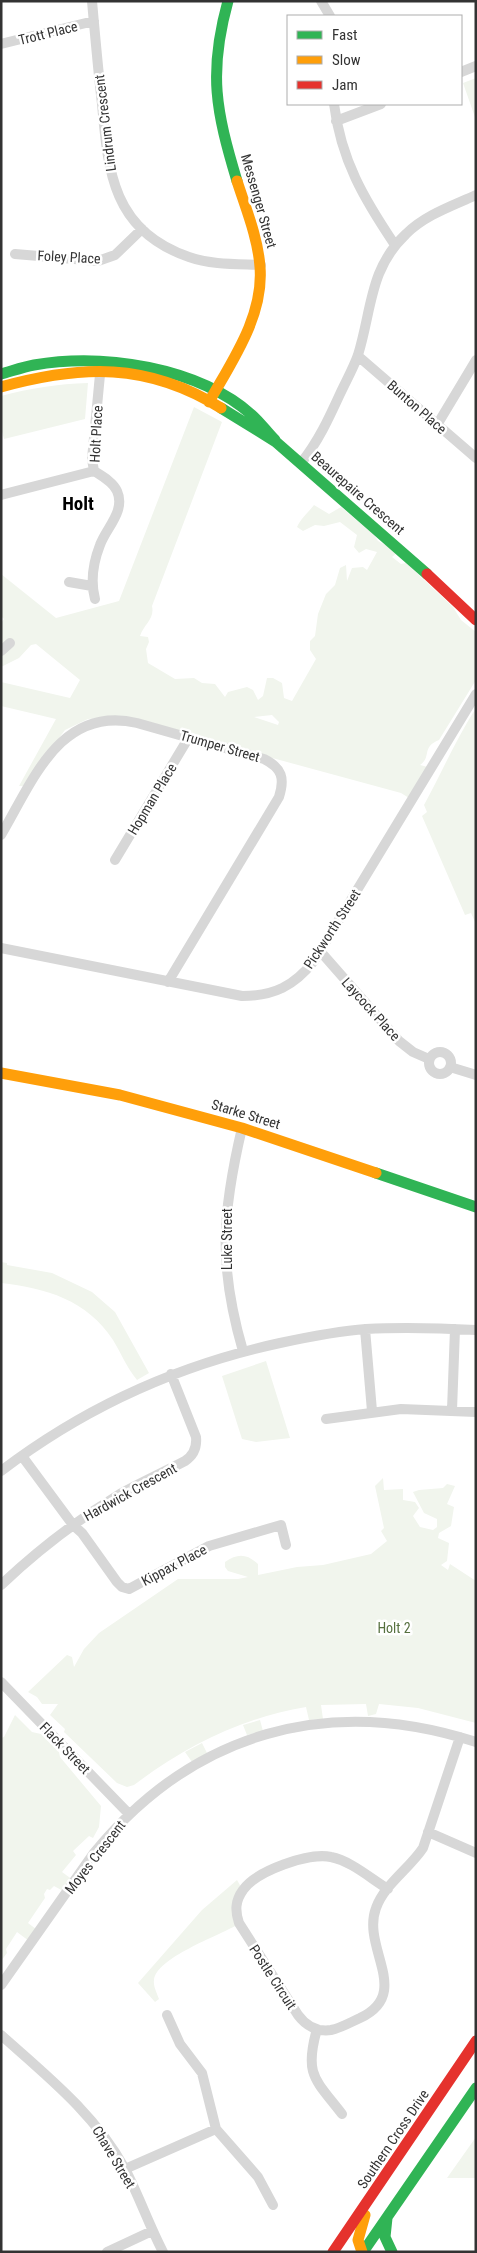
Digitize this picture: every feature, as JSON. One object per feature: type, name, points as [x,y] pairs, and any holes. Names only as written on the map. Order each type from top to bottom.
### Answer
[{"type":"street","name":"Lindrum Crescent","points":[[92,1],[110,173],[120,200],[142,229],[164,246],[191,258],[226,263],[260,264]]},
{"type":"street","name":"Messenger Street","points":[[209,402],[246,332],[256,309],[260,287],[260,264],[256,239],[219,118],[214,90],[217,40],[228,1]]},
{"type":"street","points":[[325,2],[330,15]]},
{"type":"street","name":"Trott Place","points":[[1,44],[94,21]]},
{"type":"street","points":[[462,72],[476,66]]},
{"type":"street","points":[[334,105],[344,152],[354,179],[368,205],[396,245]]},
{"type":"street","points":[[336,121],[378,105]]},
{"type":"street","points":[[301,463],[313,449],[358,356],[378,274],[396,245],[420,222],[476,195]]},
{"type":"street","name":"Foley Place","points":[[15,254],[98,261],[115,255],[142,229]]},
{"type":"street","name":"Bunton Place","points":[[358,356],[476,458]]},
{"type":"street","points":[[437,425],[476,360]]},
{"type":"street","name":"Beaurepaire Crescent","points":[[1,374],[35,365],[100,365],[153,369],[215,390],[252,414],[264,425],[276,442]]},
{"type":"street","name":"Beaurepaire Crescent","points":[[1,387],[100,365],[159,382],[209,402],[276,442],[456,597],[476,620]]},
{"type":"street","name":"Holt Place","points":[[1,495],[94,470],[92,459],[100,365]]},
{"type":"street","points":[[94,470],[114,486],[118,492],[120,504],[100,546],[92,586],[95,599]]},
{"type":"street","points":[[69,582],[92,586]]},
{"type":"street","name":"Beaurepaire Crescent","points":[[456,597],[476,610]]},
{"type":"street","points":[[1,651],[10,643]]},
{"type":"street","name":"Pickworth Street","points":[[1,948],[242,996],[261,995],[284,987],[298,979],[320,951],[476,694]]},
{"type":"street","name":"Trumper Street","points":[[1,834],[46,759],[59,743],[73,732],[98,722],[124,720],[189,737],[264,759],[274,764],[281,773],[283,785],[279,797],[168,982]]},
{"type":"street","name":"Hopman Place","points":[[115,860],[189,737]]},
{"type":"street","name":"Laycock Place","points":[[320,951],[398,1041],[412,1052],[429,1059]]},
{"type":"street","name":"Laycock Place","points":[[444,1052],[450,1058],[450,1067],[445,1073],[436,1073],[430,1068],[429,1059],[435,1053],[444,1052]]},
{"type":"street","name":"Laycock Place","points":[[450,1067],[476,1075]]},
{"type":"street","name":"Starke Street","points":[[1,1073],[120,1095],[242,1128],[476,1207]]},
{"type":"street","name":"Luke Street","points":[[242,1128],[228,1194],[225,1248],[229,1293],[243,1351]]},
{"type":"street","points":[[452,1410],[454,1329]]},
{"type":"street","points":[[365,1330],[372,1411]]},
{"type":"street","points":[[1,1471],[58,1431],[130,1392],[171,1374],[243,1351],[312,1337],[365,1330],[476,1330]]},
{"type":"street","name":"Hardwick Crescent","points":[[1,1585],[72,1525],[120,1495],[185,1461],[193,1454],[196,1446],[196,1437],[171,1374]]},
{"type":"street","points":[[326,1419],[372,1411],[401,1409],[476,1412]]},
{"type":"street","name":"Kippax Place","points":[[22,1456],[72,1525],[82,1533],[117,1582],[129,1589],[209,1546],[281,1525],[286,1544]]},
{"type":"street","name":"Flack Street","points":[[1,1682],[129,1814]]},
{"type":"street","name":"Moyes Crescent","points":[[1,1985],[94,1853],[129,1814],[168,1782],[204,1760],[240,1743],[287,1729],[335,1722],[382,1722],[412,1725],[476,1742]]},
{"type":"street","points":[[342,2114],[318,2082],[311,2068],[310,2058],[317,2029],[328,2030],[340,2027],[366,2015],[382,1999],[385,1983],[372,1928],[375,1908],[388,1889],[414,1862],[422,1848],[460,1737]]},
{"type":"street","points":[[428,1832],[476,1853]]},
{"type":"street","name":"Postle Circuit","points":[[317,2029],[306,2024],[298,2016],[241,1928],[236,1909],[242,1890],[261,1876],[283,1866],[309,1857],[322,1856],[344,1861],[388,1889]]},
{"type":"street","points":[[166,2015],[180,2044],[202,2073],[216,2129],[258,2177],[273,2205]]},
{"type":"street","name":"Chave Street","points":[[1,2035],[68,2095],[96,2125],[125,2169],[163,2252]]},
{"type":"street","name":"Southern Cross Drive","points":[[333,2252],[476,2041]]},
{"type":"street","points":[[362,2252],[476,2088]]},
{"type":"street","points":[[125,2169],[216,2129]]},
{"type":"street","points":[[362,2252],[358,2240],[372,2197]]},
{"type":"street","points":[[387,2217],[385,2237],[392,2252]]},
{"type":"street","points":[[107,2252],[152,2231]]},
{"type":"green space","points":[[476,78],[476,120],[463,83]]},
{"type":"green space","points":[[88,383],[85,419],[4,439],[1,428],[1,396],[44,387]]},
{"type":"green space","points":[[194,407],[222,422],[152,606],[151,618],[140,636],[148,637],[149,642],[146,649],[148,663],[175,679],[194,678],[202,683],[215,684],[225,697],[228,692],[247,687],[253,690],[258,700],[263,696],[267,678],[273,678],[282,683],[284,698],[292,701],[316,659],[310,650],[310,641],[315,636],[318,614],[326,594],[335,585],[340,568],[346,565],[347,581],[352,568],[363,567],[367,570],[377,552],[366,549],[359,553],[354,547],[357,535],[340,522],[324,526],[315,525],[303,531],[297,527],[314,505],[329,514],[341,507],[374,535],[378,541],[398,552],[392,557],[401,564],[406,563],[453,607],[461,620],[476,632],[476,680],[439,740],[428,749],[426,759],[420,765],[428,767],[409,798],[401,793],[118,716],[88,719],[65,730],[23,786],[19,786],[56,719],[1,706],[1,682],[70,698],[80,680],[36,644],[31,645],[19,658],[1,667],[1,623],[4,619],[1,616],[1,574],[56,618],[119,601]],"holes":[[[272,715],[279,722],[278,725],[254,717]]]},
{"type":"green space","points":[[476,708],[476,924],[471,913],[465,915],[422,816],[427,812],[424,805]]},
{"type":"green space","points":[[1,1262],[7,1263],[7,1265],[52,1273],[92,1292],[115,1312],[149,1373],[137,1380],[103,1326],[78,1306],[64,1298],[34,1288],[1,1283]]},
{"type":"green space","points":[[266,1361],[290,1438],[256,1442],[242,1439],[222,1376]]},
{"type":"green space","name":"Holt 2","points":[[383,1478],[384,1490],[403,1489],[403,1500],[415,1502],[419,1508],[413,1516],[420,1527],[433,1530],[437,1527],[437,1519],[424,1513],[413,1492],[443,1488],[447,1484],[455,1486],[447,1504],[454,1507],[451,1526],[439,1533],[438,1538],[449,1543],[447,1561],[441,1565],[448,1570],[450,1564],[476,1581],[476,1723],[418,1708],[379,1704],[376,1714],[368,1716],[366,1704],[321,1705],[323,1719],[309,1720],[306,1707],[259,1718],[237,1726],[194,1746],[134,1785],[127,1787],[117,1783],[64,1732],[65,1729],[50,1715],[58,1704],[42,1704],[37,1697],[28,1692],[67,1655],[72,1657],[74,1667],[84,1649],[99,1633],[178,1579],[238,1579],[248,1577],[228,1571],[225,1567],[225,1562],[238,1556],[250,1558],[258,1564],[258,1575],[297,1567],[323,1565],[371,1554],[387,1541],[381,1531],[384,1528],[375,1486]]},
{"type":"green space","points":[[15,1715],[32,1732],[41,1734],[59,1752],[60,1757],[101,1806],[99,1827],[93,1838],[89,1836],[73,1851],[76,1855],[62,1872],[73,1880],[65,1892],[54,1886],[50,1890],[47,1889],[44,1894],[45,1898],[28,1923],[36,1929],[29,1941],[17,1932],[1,1961],[1,1738],[4,1737]]},
{"type":"green space","points":[[260,1720],[263,1731],[247,1735],[243,1725]]},
{"type":"green space","points":[[202,1743],[207,1753],[192,1762],[185,1752]]},
{"type":"green space","points":[[237,1880],[241,1887],[237,1925],[189,1948],[165,1964],[157,1972],[154,1980],[159,1999],[155,2002],[138,1983],[202,1910]]},
{"type":"green space","points":[[476,2137],[476,2178],[447,2178]]},
{"type":"traffic: fast","points":[[228,1],[218,50],[217,92],[224,133],[237,181]]},
{"type":"traffic: fast","points":[[1,374],[30,366],[61,362],[90,361],[149,368],[205,385],[230,399],[252,415],[275,440]]},
{"type":"traffic: fast","points":[[221,408],[276,442],[427,574]]},
{"type":"traffic: fast","points":[[376,1173],[476,1207]]},
{"type":"traffic: fast","points":[[363,2252],[476,2088]]},
{"type":"traffic: fast","points":[[387,2218],[385,2237],[392,2252]]},
{"type":"traffic: slow","points":[[209,402],[245,338],[257,303],[260,285],[257,245],[237,181]]},
{"type":"traffic: slow","points":[[1,387],[59,375],[113,372],[140,375],[167,382],[194,393],[221,408]]},
{"type":"traffic: slow","points":[[1,1073],[120,1095],[242,1128],[376,1173]]},
{"type":"traffic: slow","points":[[362,2252],[358,2240],[365,2215]]},
{"type":"traffic: jam","points":[[427,574],[476,620]]},
{"type":"traffic: jam","points":[[333,2252],[476,2041]]},
{"type":"district","name":"Holt","points":[[78,503]]}]
